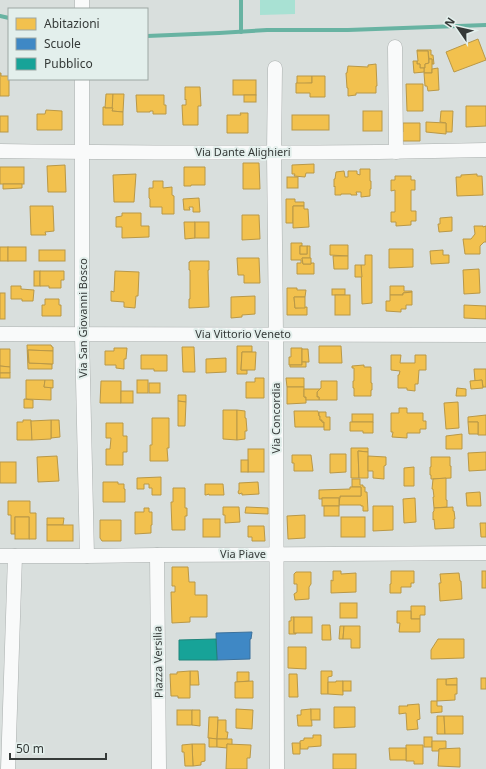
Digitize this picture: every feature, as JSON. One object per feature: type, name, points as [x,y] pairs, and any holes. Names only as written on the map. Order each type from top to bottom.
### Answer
[{"type":"street","points":[[395,47],[396,152]]},
{"type":"street","name":"Via Concordia","points":[[274,68],[277,769]]},
{"type":"street","name":"Via San Giovanni Bosco","points":[[82,80],[82,335],[87,556]]},
{"type":"street","name":"Via Dante Alighieri","points":[[0,151],[274,153],[486,150]]},
{"type":"street","name":"Via Vittorio Veneto","points":[[0,334],[486,335]]},
{"type":"street","name":"Via Piave","points":[[0,556],[486,553]]},
{"type":"street","name":"Piazza Versilia","points":[[157,555],[159,769]]},
{"type":"street","points":[[8,769],[15,556]]},
{"type":"green space","points":[[260,0],[295,0],[295,14],[260,15]]},
{"type":"building: Abitazioni","points":[[478,39],[486,60],[454,72],[446,52]]},
{"type":"building: Abitazioni","points":[[417,50],[431,50],[434,64],[432,64],[432,59],[429,59],[428,51]]},
{"type":"building: Abitazioni","points":[[417,51],[428,51],[429,63],[425,64],[425,68],[420,68],[420,64],[417,64]]},
{"type":"building: Abitazioni","points":[[429,59],[432,59],[432,73],[424,73],[425,64],[429,63]]},
{"type":"building: Abitazioni","points":[[413,61],[417,61],[417,64],[420,64],[420,68],[424,68],[424,72],[414,73]]},
{"type":"building: Abitazioni","points":[[376,64],[376,93],[356,93],[356,95],[348,96],[346,73],[348,66],[368,67],[368,65]]},
{"type":"building: Abitazioni","points":[[438,68],[439,90],[428,91],[427,86],[425,86],[424,73],[432,73],[432,69]]},
{"type":"building: Abitazioni","points":[[1,73],[1,76],[8,76],[9,96],[0,96]]},
{"type":"building: Abitazioni","points":[[297,76],[312,76],[312,83],[297,84]]},
{"type":"building: Abitazioni","points":[[312,76],[325,76],[325,97],[310,97],[310,93],[296,93],[296,83],[312,83]]},
{"type":"building: Abitazioni","points":[[233,80],[256,80],[256,95],[233,95]]},
{"type":"building: Abitazioni","points":[[406,84],[423,84],[423,111],[407,111]]},
{"type":"building: Abitazioni","points":[[185,87],[200,87],[201,106],[198,106],[198,125],[183,125],[182,105],[186,105]]},
{"type":"building: Abitazioni","points":[[106,94],[113,94],[113,108],[105,108]]},
{"type":"building: Abitazioni","points":[[113,94],[124,94],[123,112],[112,111]]},
{"type":"building: Abitazioni","points":[[136,95],[164,95],[166,114],[153,114],[153,111],[137,112]]},
{"type":"building: Abitazioni","points":[[244,95],[256,95],[256,102],[244,102]]},
{"type":"building: Abitazioni","points":[[466,106],[486,106],[486,126],[466,127]]},
{"type":"building: Abitazioni","points":[[103,107],[113,108],[112,111],[123,112],[123,125],[103,125]]},
{"type":"building: Abitazioni","points":[[46,110],[62,111],[62,130],[37,130],[37,114],[45,114]]},
{"type":"building: Abitazioni","points":[[363,111],[382,111],[382,131],[363,131]]},
{"type":"building: Abitazioni","points":[[441,111],[453,111],[452,132],[446,132],[446,123],[440,122]]},
{"type":"building: Abitazioni","points":[[240,113],[248,113],[248,133],[227,133],[227,115],[241,115]]},
{"type":"building: Abitazioni","points":[[292,115],[329,115],[329,130],[292,130]]},
{"type":"building: Abitazioni","points":[[0,116],[8,116],[8,132],[0,132]]},
{"type":"building: Abitazioni","points":[[426,122],[446,123],[446,134],[426,132]]},
{"type":"building: Abitazioni","points":[[403,123],[420,123],[420,141],[401,141]]},
{"type":"building: Abitazioni","points":[[243,163],[259,163],[260,189],[243,189]]},
{"type":"building: Abitazioni","points":[[314,164],[314,173],[306,173],[305,177],[294,176],[295,174],[292,174],[292,165]]},
{"type":"building: Abitazioni","points":[[65,165],[66,192],[48,192],[47,166]]},
{"type":"building: Abitazioni","points":[[0,167],[24,167],[24,184],[0,184]]},
{"type":"building: Abitazioni","points":[[184,167],[205,167],[205,185],[184,186]]},
{"type":"building: Abitazioni","points":[[360,169],[370,169],[370,196],[361,197],[361,192],[356,192],[357,195],[335,195],[334,179],[336,172],[344,171],[345,177],[348,177],[348,171],[357,171],[357,174],[360,175]]},
{"type":"building: Abitazioni","points":[[136,174],[134,202],[114,202],[113,175]]},
{"type":"building: Abitazioni","points":[[477,174],[477,176],[482,176],[483,195],[457,196],[456,177],[461,177],[461,175]]},
{"type":"building: Abitazioni","points":[[395,176],[411,176],[411,180],[415,180],[415,190],[411,190],[411,211],[416,211],[416,221],[411,221],[411,225],[396,226],[396,222],[391,222],[391,212],[395,212],[395,190],[391,191],[391,180],[395,180]]},
{"type":"building: Abitazioni","points":[[287,177],[298,177],[298,188],[287,188]]},
{"type":"building: Abitazioni","points":[[153,181],[163,181],[163,188],[172,187],[172,195],[174,196],[174,214],[162,214],[162,207],[150,207],[149,188],[153,188]]},
{"type":"building: Abitazioni","points":[[3,184],[22,184],[22,188],[3,189]]},
{"type":"building: Abitazioni","points":[[199,198],[200,212],[193,212],[193,207],[189,207],[190,210],[184,210],[183,199]]},
{"type":"building: Abitazioni","points":[[286,199],[295,199],[295,202],[304,202],[304,206],[293,206],[293,223],[286,223]]},
{"type":"building: Abitazioni","points":[[30,206],[53,206],[54,231],[45,232],[46,235],[31,235]]},
{"type":"building: Abitazioni","points":[[293,206],[304,206],[304,209],[308,209],[309,227],[293,228]]},
{"type":"building: Abitazioni","points":[[122,213],[141,213],[141,226],[149,226],[149,237],[122,238],[122,227],[116,227],[116,217],[122,216]]},
{"type":"building: Abitazioni","points":[[242,215],[259,215],[260,239],[242,240]]},
{"type":"building: Abitazioni","points":[[452,217],[452,231],[439,232],[438,224],[440,224],[440,218]]},
{"type":"building: Abitazioni","points":[[184,222],[195,222],[195,238],[185,239]]},
{"type":"building: Abitazioni","points":[[195,222],[209,222],[209,238],[195,238]]},
{"type":"building: Abitazioni","points":[[474,226],[486,226],[486,242],[480,246],[480,254],[465,254],[463,239],[471,239],[475,234]]},
{"type":"building: Abitazioni","points":[[291,243],[302,243],[302,246],[300,246],[300,254],[307,254],[307,246],[310,246],[310,258],[302,258],[303,264],[314,263],[314,274],[297,274],[297,263],[301,263],[301,260],[291,260]]},
{"type":"building: Abitazioni","points":[[330,245],[348,245],[348,256],[330,255]]},
{"type":"building: Abitazioni","points":[[300,246],[307,246],[307,254],[300,254]]},
{"type":"building: Abitazioni","points":[[0,247],[8,247],[8,261],[0,261]]},
{"type":"building: Abitazioni","points":[[8,247],[26,247],[26,261],[8,261]]},
{"type":"building: Abitazioni","points":[[389,249],[413,249],[413,267],[389,268]]},
{"type":"building: Abitazioni","points":[[39,250],[65,250],[65,261],[39,261]]},
{"type":"building: Abitazioni","points":[[443,250],[443,255],[449,255],[449,263],[431,264],[430,251]]},
{"type":"building: Abitazioni","points":[[365,255],[372,255],[372,303],[362,304],[361,265],[365,265]]},
{"type":"building: Abitazioni","points":[[333,256],[348,256],[348,269],[334,269]]},
{"type":"building: Abitazioni","points":[[237,258],[259,258],[260,283],[244,283],[244,275],[238,275]]},
{"type":"building: Abitazioni","points":[[302,258],[311,258],[311,264],[303,264]]},
{"type":"building: Abitazioni","points":[[190,261],[209,261],[209,307],[189,308]]},
{"type":"building: Abitazioni","points":[[355,265],[361,265],[362,277],[355,277]]},
{"type":"building: Abitazioni","points":[[479,269],[480,293],[464,294],[463,270]]},
{"type":"building: Abitazioni","points":[[34,271],[40,271],[40,286],[34,286]]},
{"type":"building: Abitazioni","points":[[40,271],[64,271],[64,280],[61,280],[61,288],[40,286]]},
{"type":"building: Abitazioni","points":[[115,271],[139,272],[138,296],[136,296],[135,308],[124,307],[124,302],[111,301],[111,291],[114,292]]},
{"type":"building: Abitazioni","points":[[11,286],[21,286],[21,289],[34,290],[33,301],[11,299]]},
{"type":"building: Abitazioni","points":[[390,286],[404,286],[404,291],[412,292],[403,293],[403,295],[390,295]]},
{"type":"building: Abitazioni","points":[[287,288],[306,290],[305,297],[294,297],[295,308],[307,307],[307,315],[287,315]]},
{"type":"building: Abitazioni","points":[[332,289],[345,289],[345,295],[332,295]]},
{"type":"building: Abitazioni","points":[[412,292],[412,305],[406,305],[406,309],[401,309],[401,312],[386,311],[386,301],[390,301],[390,295],[403,295],[403,293]]},
{"type":"building: Abitazioni","points":[[0,293],[5,293],[5,319],[0,319]]},
{"type":"building: Abitazioni","points":[[335,295],[350,295],[350,315],[335,315]]},
{"type":"building: Abitazioni","points":[[255,296],[255,314],[231,318],[231,297]]},
{"type":"building: Abitazioni","points":[[294,297],[305,297],[305,308],[295,308]]},
{"type":"building: Abitazioni","points":[[45,299],[59,299],[59,305],[61,305],[61,316],[42,316],[42,305],[45,305]]},
{"type":"building: Abitazioni","points":[[464,305],[486,306],[486,319],[464,318]]},
{"type":"building: Abitazioni","points":[[27,345],[51,345],[53,347],[53,351],[28,350],[29,363],[52,364],[52,369],[28,369]]},
{"type":"building: Abitazioni","points":[[237,346],[252,346],[252,352],[242,352],[241,370],[247,370],[247,374],[237,374]]},
{"type":"building: Abitazioni","points":[[319,346],[341,346],[342,363],[319,363]]},
{"type":"building: Abitazioni","points":[[182,347],[194,347],[195,372],[183,372]]},
{"type":"building: Abitazioni","points":[[114,348],[127,348],[126,359],[124,359],[124,369],[116,368],[116,365],[105,365],[105,351],[114,351]]},
{"type":"building: Abitazioni","points":[[291,348],[302,348],[302,365],[289,365]]},
{"type":"building: Abitazioni","points":[[0,349],[10,349],[10,367],[0,366]]},
{"type":"building: Abitazioni","points":[[302,349],[308,349],[309,362],[302,362]]},
{"type":"building: Abitazioni","points":[[28,350],[53,351],[53,364],[29,363]]},
{"type":"building: Abitazioni","points":[[242,352],[256,352],[255,370],[241,370]]},
{"type":"building: Abitazioni","points":[[141,355],[167,355],[167,371],[141,369]]},
{"type":"building: Abitazioni","points":[[391,355],[401,355],[400,363],[415,363],[415,355],[426,355],[426,370],[419,370],[418,384],[415,384],[415,391],[407,390],[407,388],[398,388],[398,375],[400,371],[391,370]]},
{"type":"building: Abitazioni","points":[[226,358],[226,372],[206,373],[206,359]]},
{"type":"building: Abitazioni","points":[[302,362],[306,362],[306,367],[290,367],[290,365],[302,365]]},
{"type":"building: Abitazioni","points":[[364,365],[364,367],[371,367],[371,396],[354,396],[354,368],[352,368],[352,366]]},
{"type":"building: Abitazioni","points":[[0,366],[10,367],[10,373],[0,373]]},
{"type":"building: Abitazioni","points":[[474,369],[486,369],[486,387],[483,387],[482,380],[475,381]]},
{"type":"building: Abitazioni","points":[[0,373],[10,373],[10,378],[0,378]]},
{"type":"building: Abitazioni","points":[[255,378],[264,378],[264,398],[246,398],[246,382],[255,382]]},
{"type":"building: Abitazioni","points":[[286,378],[304,378],[304,387],[287,387]]},
{"type":"building: Abitazioni","points":[[26,380],[45,380],[44,387],[51,387],[51,400],[26,399]]},
{"type":"building: Abitazioni","points":[[45,380],[53,380],[53,388],[44,387]]},
{"type":"building: Abitazioni","points":[[137,380],[148,380],[148,393],[137,393]]},
{"type":"building: Abitazioni","points":[[482,380],[483,388],[471,389],[470,381]]},
{"type":"building: Abitazioni","points":[[101,381],[121,381],[121,403],[100,403]]},
{"type":"building: Abitazioni","points":[[321,381],[337,381],[337,400],[319,400],[319,397],[317,397],[317,392],[321,388]]},
{"type":"building: Abitazioni","points":[[149,383],[160,383],[160,393],[149,393]]},
{"type":"building: Abitazioni","points":[[287,387],[304,387],[304,397],[306,397],[306,403],[287,404]]},
{"type":"building: Abitazioni","points":[[457,388],[466,389],[466,396],[456,396]]},
{"type":"building: Abitazioni","points":[[304,389],[320,389],[317,392],[317,397],[319,397],[319,400],[306,400],[306,397],[304,397]]},
{"type":"building: Abitazioni","points":[[121,391],[133,391],[133,403],[121,403]]},
{"type":"building: Abitazioni","points":[[178,395],[186,395],[186,402],[178,401]]},
{"type":"building: Abitazioni","points":[[24,399],[33,400],[33,408],[24,408]]},
{"type":"building: Abitazioni","points":[[178,401],[186,402],[185,426],[178,426]]},
{"type":"building: Abitazioni","points":[[458,402],[459,428],[446,429],[444,403]]},
{"type":"building: Abitazioni","points":[[399,408],[407,408],[407,413],[423,413],[423,421],[426,421],[426,429],[420,429],[420,433],[407,433],[407,438],[392,437],[393,432],[391,432],[391,413],[399,413]]},
{"type":"building: Abitazioni","points":[[223,410],[237,410],[237,440],[223,439]]},
{"type":"building: Abitazioni","points":[[237,410],[245,411],[247,431],[245,431],[245,439],[237,440]]},
{"type":"building: Abitazioni","points":[[294,411],[318,411],[320,420],[324,422],[324,427],[295,427]]},
{"type":"building: Abitazioni","points":[[319,412],[326,412],[326,417],[330,417],[330,430],[324,430],[324,422],[320,420]]},
{"type":"building: Abitazioni","points":[[352,414],[373,414],[373,422],[352,422]]},
{"type":"building: Abitazioni","points":[[486,415],[486,435],[478,435],[478,422],[468,422],[468,417]]},
{"type":"building: Abitazioni","points":[[152,418],[169,418],[169,448],[167,448],[168,461],[150,461],[150,445],[152,445]]},
{"type":"building: Abitazioni","points":[[23,420],[31,420],[32,440],[17,440],[17,422],[23,422]]},
{"type":"building: Abitazioni","points":[[51,420],[59,420],[60,437],[51,438]]},
{"type":"building: Abitazioni","points":[[51,420],[51,439],[32,440],[31,421]]},
{"type":"building: Abitazioni","points":[[350,422],[373,422],[373,433],[350,431]]},
{"type":"building: Abitazioni","points":[[468,422],[478,422],[478,434],[469,434]]},
{"type":"building: Abitazioni","points":[[106,423],[123,423],[123,436],[127,436],[127,452],[123,452],[123,465],[106,465],[106,449],[110,449],[111,438],[106,438]]},
{"type":"building: Abitazioni","points":[[462,434],[462,449],[446,449],[446,436]]},
{"type":"building: Abitazioni","points":[[351,448],[368,448],[368,452],[358,451],[359,478],[351,478]]},
{"type":"building: Abitazioni","points":[[248,449],[264,449],[264,472],[248,472]]},
{"type":"building: Abitazioni","points":[[358,451],[368,452],[368,478],[359,478]]},
{"type":"building: Abitazioni","points":[[486,452],[486,470],[469,471],[468,453]]},
{"type":"building: Abitazioni","points":[[330,454],[346,454],[346,472],[330,473]]},
{"type":"building: Abitazioni","points":[[292,455],[311,455],[313,471],[294,471]]},
{"type":"building: Abitazioni","points":[[57,456],[59,481],[38,482],[37,457]]},
{"type":"building: Abitazioni","points":[[368,456],[386,457],[384,479],[373,478],[373,471],[368,471]]},
{"type":"building: Abitazioni","points":[[431,457],[450,457],[451,478],[431,479]]},
{"type":"building: Abitazioni","points":[[241,460],[248,460],[248,472],[241,472]]},
{"type":"building: Abitazioni","points":[[0,462],[16,462],[16,483],[0,483]]},
{"type":"building: Abitazioni","points":[[414,467],[414,486],[404,486],[404,468]]},
{"type":"building: Abitazioni","points":[[161,477],[161,495],[152,495],[152,488],[149,488],[149,484],[144,484],[144,489],[137,489],[137,478]]},
{"type":"building: Abitazioni","points":[[446,478],[447,507],[434,508],[432,489],[433,479]]},
{"type":"building: Abitazioni","points":[[352,479],[360,479],[360,485],[365,487],[365,492],[367,492],[368,511],[363,511],[363,506],[361,505],[339,505],[340,496],[361,496],[361,487],[352,487]]},
{"type":"building: Abitazioni","points":[[103,482],[118,482],[118,484],[124,484],[125,502],[103,502]]},
{"type":"building: Abitazioni","points":[[258,482],[259,494],[239,494],[239,483]]},
{"type":"building: Abitazioni","points":[[205,484],[223,484],[224,495],[205,495]]},
{"type":"building: Abitazioni","points":[[350,487],[361,487],[361,496],[340,496],[340,498],[319,499],[319,490],[350,489]]},
{"type":"building: Abitazioni","points":[[173,488],[185,488],[185,508],[187,508],[187,516],[185,516],[185,530],[172,530],[171,502],[173,502]]},
{"type":"building: Abitazioni","points":[[480,492],[481,506],[467,506],[466,493]]},
{"type":"building: Abitazioni","points":[[322,498],[339,498],[339,506],[322,506]]},
{"type":"building: Abitazioni","points":[[415,498],[416,522],[404,523],[403,499]]},
{"type":"building: Abitazioni","points":[[8,501],[30,501],[30,513],[36,513],[36,539],[29,539],[29,517],[15,517],[15,534],[11,534],[11,515],[8,515]]},
{"type":"building: Abitazioni","points":[[324,506],[339,506],[339,516],[324,516]]},
{"type":"building: Abitazioni","points":[[373,506],[393,506],[393,530],[373,531]]},
{"type":"building: Abitazioni","points":[[223,507],[239,507],[240,522],[225,523]]},
{"type":"building: Abitazioni","points":[[246,507],[268,508],[268,514],[245,513]]},
{"type":"building: Abitazioni","points":[[453,507],[455,519],[454,528],[435,529],[434,519],[433,520],[434,508]]},
{"type":"building: Abitazioni","points":[[144,508],[149,508],[149,512],[152,512],[151,533],[135,534],[135,512],[144,512]]},
{"type":"building: Abitazioni","points":[[305,515],[305,538],[288,539],[287,516]]},
{"type":"building: Abitazioni","points":[[15,517],[29,517],[29,539],[15,539]]},
{"type":"building: Abitazioni","points":[[341,517],[365,517],[365,537],[341,537]]},
{"type":"building: Abitazioni","points":[[47,518],[64,518],[63,525],[47,525]]},
{"type":"building: Abitazioni","points":[[203,519],[220,519],[220,537],[203,537]]},
{"type":"building: Abitazioni","points":[[100,520],[121,520],[121,541],[102,541],[100,538]]},
{"type":"building: Abitazioni","points":[[480,523],[486,523],[486,537],[481,537]]},
{"type":"building: Abitazioni","points":[[47,525],[73,525],[73,541],[47,541]]},
{"type":"building: Abitazioni","points":[[248,526],[264,526],[265,541],[252,541],[252,537],[248,537]]},
{"type":"building: Abitazioni","points":[[172,567],[188,567],[189,582],[195,582],[195,595],[207,595],[207,617],[190,617],[190,622],[172,623],[171,592],[175,592],[175,586],[172,586]]},
{"type":"building: Abitazioni","points":[[333,571],[341,571],[341,574],[356,573],[356,592],[331,593]]},
{"type":"building: Abitazioni","points":[[391,571],[414,571],[414,583],[411,583],[411,587],[401,587],[401,593],[390,593]]},
{"type":"building: Abitazioni","points":[[482,571],[486,571],[486,588],[482,588]]},
{"type":"building: Abitazioni","points":[[296,572],[311,572],[309,599],[295,600],[294,594],[297,592],[297,584],[294,584],[294,574]]},
{"type":"building: Abitazioni","points":[[459,573],[462,599],[440,601],[440,574]]},
{"type":"building: Abitazioni","points":[[340,603],[357,603],[357,618],[340,618]]},
{"type":"building: Abitazioni","points":[[411,606],[425,606],[425,615],[420,615],[420,619],[411,619]]},
{"type":"building: Abitazioni","points":[[397,611],[411,611],[411,619],[420,619],[420,632],[399,632],[400,623],[397,623]]},
{"type":"building: Abitazioni","points":[[291,617],[294,617],[294,633],[296,634],[289,634],[289,621],[291,621]]},
{"type":"building: Abitazioni","points":[[294,617],[312,617],[312,633],[294,633]]},
{"type":"building: Abitazioni","points":[[322,625],[330,625],[331,640],[322,640]]},
{"type":"building: Abitazioni","points":[[340,626],[344,626],[343,639],[339,639]]},
{"type":"building: Abitazioni","points":[[344,626],[360,626],[360,648],[351,648],[351,639],[343,639]]},
{"type":"building: Abitazioni","points":[[438,639],[464,639],[464,658],[431,659],[431,650]]},
{"type":"building: Abitazioni","points":[[288,647],[306,647],[306,669],[288,668]]},
{"type":"building: Abitazioni","points":[[190,671],[198,671],[199,685],[190,685]]},
{"type":"building: Abitazioni","points":[[190,671],[190,698],[178,698],[178,696],[171,696],[170,674]]},
{"type":"building: Abitazioni","points":[[321,671],[332,671],[332,676],[328,677],[328,694],[321,694]]},
{"type":"building: Abitazioni","points":[[237,672],[249,672],[249,681],[237,682]]},
{"type":"building: Abitazioni","points":[[289,674],[297,674],[298,697],[289,697]]},
{"type":"building: Abitazioni","points":[[457,678],[457,685],[446,685],[446,679]]},
{"type":"building: Abitazioni","points":[[481,678],[486,678],[486,689],[481,689]]},
{"type":"building: Abitazioni","points":[[437,679],[446,679],[446,685],[457,685],[455,700],[437,701]]},
{"type":"building: Abitazioni","points":[[253,681],[253,698],[235,698],[235,682]]},
{"type":"building: Abitazioni","points":[[343,681],[343,695],[328,694],[328,682]]},
{"type":"building: Abitazioni","points":[[343,681],[351,681],[351,691],[343,691]]},
{"type":"building: Abitazioni","points":[[431,701],[437,701],[437,706],[442,706],[442,712],[431,713]]},
{"type":"building: Abitazioni","points":[[419,704],[420,719],[417,720],[418,729],[407,730],[406,713],[399,714],[399,706]]},
{"type":"building: Abitazioni","points":[[334,707],[355,707],[355,727],[334,728]]},
{"type":"building: Abitazioni","points":[[236,709],[253,710],[252,729],[236,728]]},
{"type":"building: Abitazioni","points":[[311,709],[312,726],[298,726],[297,715],[301,715],[301,710]]},
{"type":"building: Abitazioni","points":[[311,709],[320,709],[320,720],[311,720]]},
{"type":"building: Abitazioni","points":[[177,710],[192,710],[192,725],[177,725]]},
{"type":"building: Abitazioni","points":[[192,710],[200,710],[200,726],[192,725]]},
{"type":"building: Abitazioni","points":[[437,716],[444,716],[445,734],[437,734]]},
{"type":"building: Abitazioni","points":[[444,716],[463,716],[463,734],[445,734]]},
{"type":"building: Abitazioni","points":[[209,717],[218,717],[217,739],[208,738]]},
{"type":"building: Abitazioni","points":[[218,720],[226,720],[226,732],[228,732],[227,739],[217,739]]},
{"type":"building: Abitazioni","points":[[313,735],[321,735],[321,746],[300,749],[300,741],[304,740],[304,738],[313,738]]},
{"type":"building: Abitazioni","points":[[424,737],[432,737],[432,747],[424,747]]},
{"type":"building: Abitazioni","points":[[209,738],[217,739],[217,747],[209,747]]},
{"type":"building: Abitazioni","points":[[217,739],[232,739],[232,745],[227,744],[227,748],[217,747]]},
{"type":"building: Abitazioni","points":[[432,741],[446,741],[446,748],[439,749],[439,751],[432,751]]},
{"type":"building: Abitazioni","points":[[292,743],[300,743],[300,754],[293,754]]},
{"type":"building: Abitazioni","points":[[192,744],[205,744],[205,761],[201,762],[201,765],[193,766]]},
{"type":"building: Abitazioni","points":[[192,744],[193,766],[185,766],[182,745]]},
{"type":"building: Abitazioni","points":[[227,744],[251,745],[250,758],[247,758],[247,769],[226,769]]},
{"type":"building: Abitazioni","points":[[406,745],[423,745],[423,764],[414,764],[414,761],[406,761]]},
{"type":"building: Abitazioni","points":[[389,748],[406,748],[406,760],[390,760]]},
{"type":"building: Abitazioni","points":[[460,748],[460,767],[438,766],[439,749]]},
{"type":"building: Abitazioni","points":[[333,754],[356,754],[356,769],[333,769]]},
{"type":"building: Scuole","points":[[252,632],[250,639],[250,659],[217,660],[216,633]]},
{"type":"building: Pubblico","points":[[216,639],[217,660],[179,660],[179,640]]},
{"type":"waterway","points":[[241,0],[241,32]]},
{"type":"waterway","points":[[0,16],[8,18]]},
{"type":"waterway","points":[[148,36],[267,30],[348,30],[486,25]]}]
